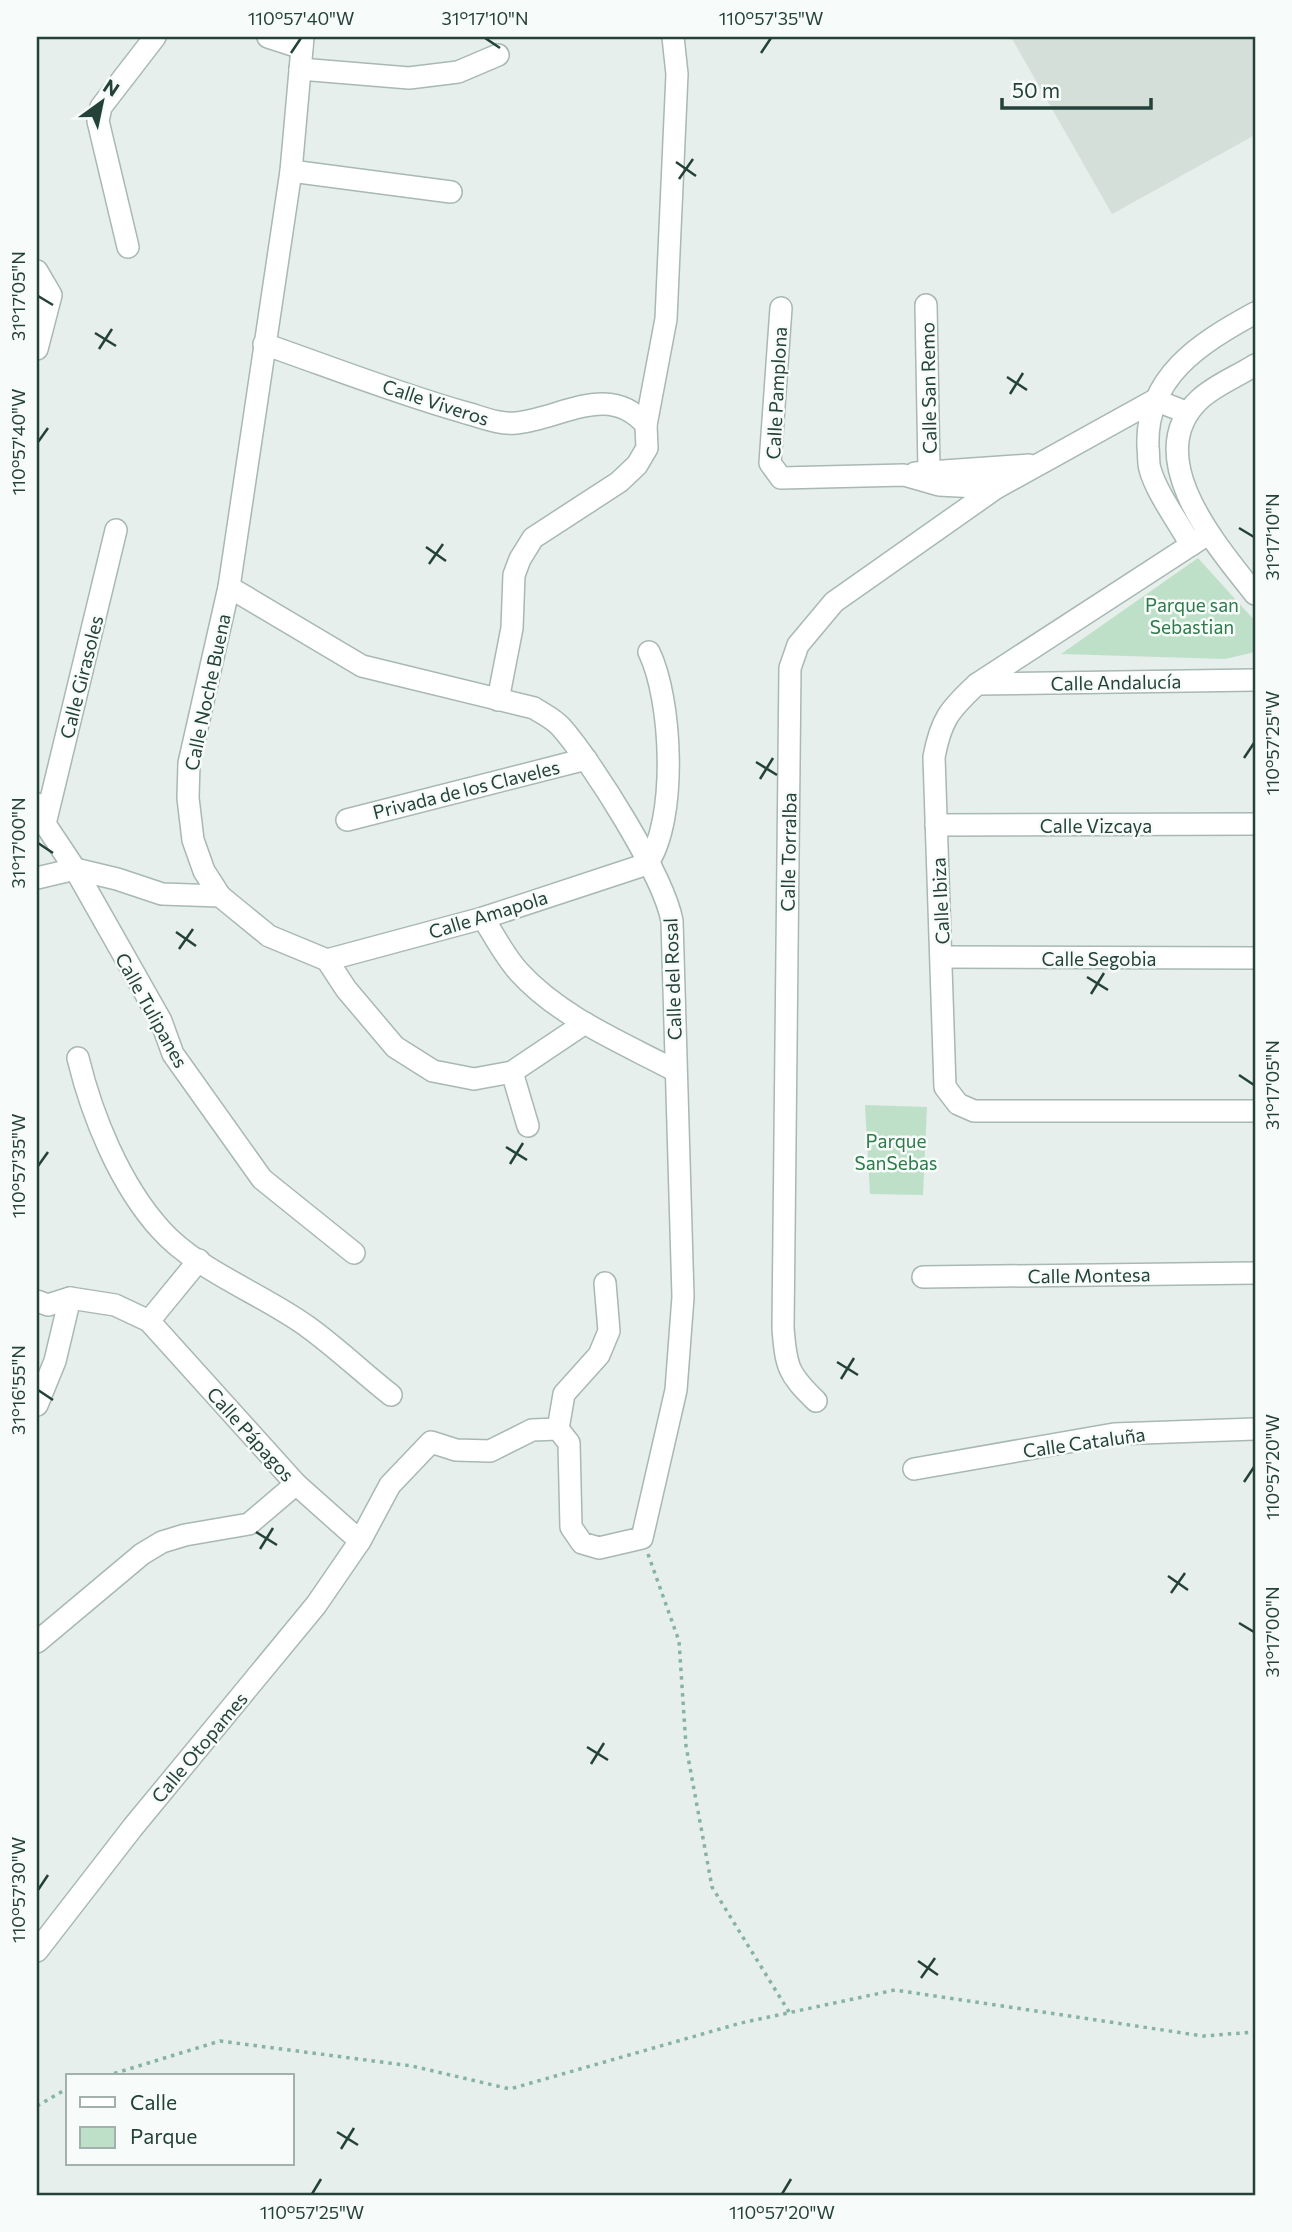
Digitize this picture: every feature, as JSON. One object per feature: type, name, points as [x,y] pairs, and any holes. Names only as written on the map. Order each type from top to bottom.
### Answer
[{"type":"street","points":[[128,247],[98,121],[100,107],[155,37]]},
{"type":"street","points":[[268,37],[302,51],[409,78],[458,72],[498,55]]},
{"type":"street","points":[[498,700],[512,628],[514,575],[520,559],[533,538],[619,482],[637,465],[646,448],[646,425],[666,318],[677,74],[673,37]]},
{"type":"street","name":"Calle Noche Buena","points":[[302,51],[291,172],[229,587],[192,745],[189,775],[193,840],[204,871],[220,896],[270,936],[327,960]]},
{"type":"street","points":[[291,172],[451,192]]},
{"type":"street","points":[[37,271],[51,295],[37,349]]},
{"type":"street","name":"Calle San Remo","points":[[926,305],[929,471]]},
{"type":"street","name":"Calle Pamplona","points":[[781,308],[771,463],[776,473],[784,479],[904,475],[1035,464]]},
{"type":"street","name":"Calle Torralba","points":[[1199,540],[1150,469],[1147,423],[1155,400],[1185,358],[1214,335],[1255,313]]},
{"type":"street","name":"Calle Viveros","points":[[264,344],[446,407],[499,422],[515,424],[605,402],[638,416],[646,425]]},
{"type":"street","points":[[1255,365],[1201,397],[1188,413],[1177,439],[1179,474],[1199,540],[1255,594]]},
{"type":"street","points":[[1155,400],[1188,413]]},
{"type":"street","name":"Calle Torralba","points":[[816,1402],[793,1378],[786,1357],[783,1328],[790,668],[798,645],[834,602],[996,488],[1035,464],[1155,400]]},
{"type":"street","name":"Calle Pamplona","points":[[904,475],[939,485],[996,488]]},
{"type":"street","name":"Calle Girasoles","points":[[45,824],[116,530]]},
{"type":"street","name":"Calle Ibiza","points":[[1199,540],[977,684],[951,708],[940,726],[934,757],[943,957],[945,1087],[965,1109],[974,1111],[1255,1111]]},
{"type":"street","name":"Calle del Rosal","points":[[229,587],[362,666],[534,708],[558,724],[586,758],[666,895],[672,920],[682,1310],[676,1390],[642,1538]]},
{"type":"street","points":[[648,864],[661,838],[667,782],[665,708],[656,667],[649,652]]},
{"type":"street","name":"Calle Andalucía","points":[[977,684],[1255,680]]},
{"type":"street","name":"Privada de los Claveles","points":[[346,820],[586,758]]},
{"type":"street","name":"Calle Tulipanes","points":[[37,804],[45,824],[75,869],[162,1021],[173,1054],[262,1179],[354,1253]]},
{"type":"street","name":"Calle Vizcaya","points":[[936,825],[1255,824]]},
{"type":"street","name":"Calle Amapola","points":[[327,960],[483,918],[648,864]]},
{"type":"street","points":[[37,878],[75,869],[162,894],[220,896]]},
{"type":"street","points":[[483,918],[518,972],[585,1023],[674,1070]]},
{"type":"street","name":"Calle Segobia","points":[[943,957],[1255,958]]},
{"type":"street","points":[[327,960],[346,989],[395,1047],[433,1071],[474,1079],[512,1072],[585,1023]]},
{"type":"street","points":[[78,1058],[87,1098],[116,1163],[160,1229],[200,1260],[308,1326],[391,1395]]},
{"type":"street","points":[[512,1072],[528,1126]]},
{"type":"street","points":[[149,1321],[200,1260]]},
{"type":"street","name":"Calle Montesa","points":[[923,1277],[1255,1273]]},
{"type":"street","points":[[605,1283],[609,1331],[599,1355],[564,1394],[558,1429],[569,1443],[571,1527],[582,1542],[599,1548],[642,1538]]},
{"type":"street","points":[[37,1405],[55,1360],[70,1298]]},
{"type":"street","name":"Calle Pápagos","points":[[37,1301],[48,1305],[70,1298],[128,1309],[149,1321],[296,1484],[360,1541]]},
{"type":"street","name":"Calle Otopames","points":[[37,1951],[133,1827],[316,1605],[360,1541],[390,1485],[431,1442],[456,1450],[490,1451],[532,1430],[558,1429]]},
{"type":"street","name":"Calle Cataluña","points":[[914,1469],[1114,1434],[1255,1429]]},
{"type":"street","points":[[37,1642],[142,1554],[162,1542],[185,1535],[249,1524],[296,1484]]},
{"type":"path","points":[[642,1538],[679,1642],[686,1746],[712,1887],[789,2012]]},
{"type":"path","points":[[113,2074],[220,2041],[412,2066],[510,2089],[741,2022],[895,1990],[1203,2036],[1255,2032]]},
{"type":"path","points":[[37,2106],[66,2089]]},
{"type":"shaded area","points":[[1011,37],[1255,37],[1255,135],[1112,214]]},
{"type":"green space","name":"Parque san Sebastian","points":[[1198,558],[1255,621],[1255,652],[1225,659],[1061,654]]},
{"type":"green space","name":"Parque SanSebas","points":[[865,1105],[927,1107],[923,1195],[870,1194]]}]
